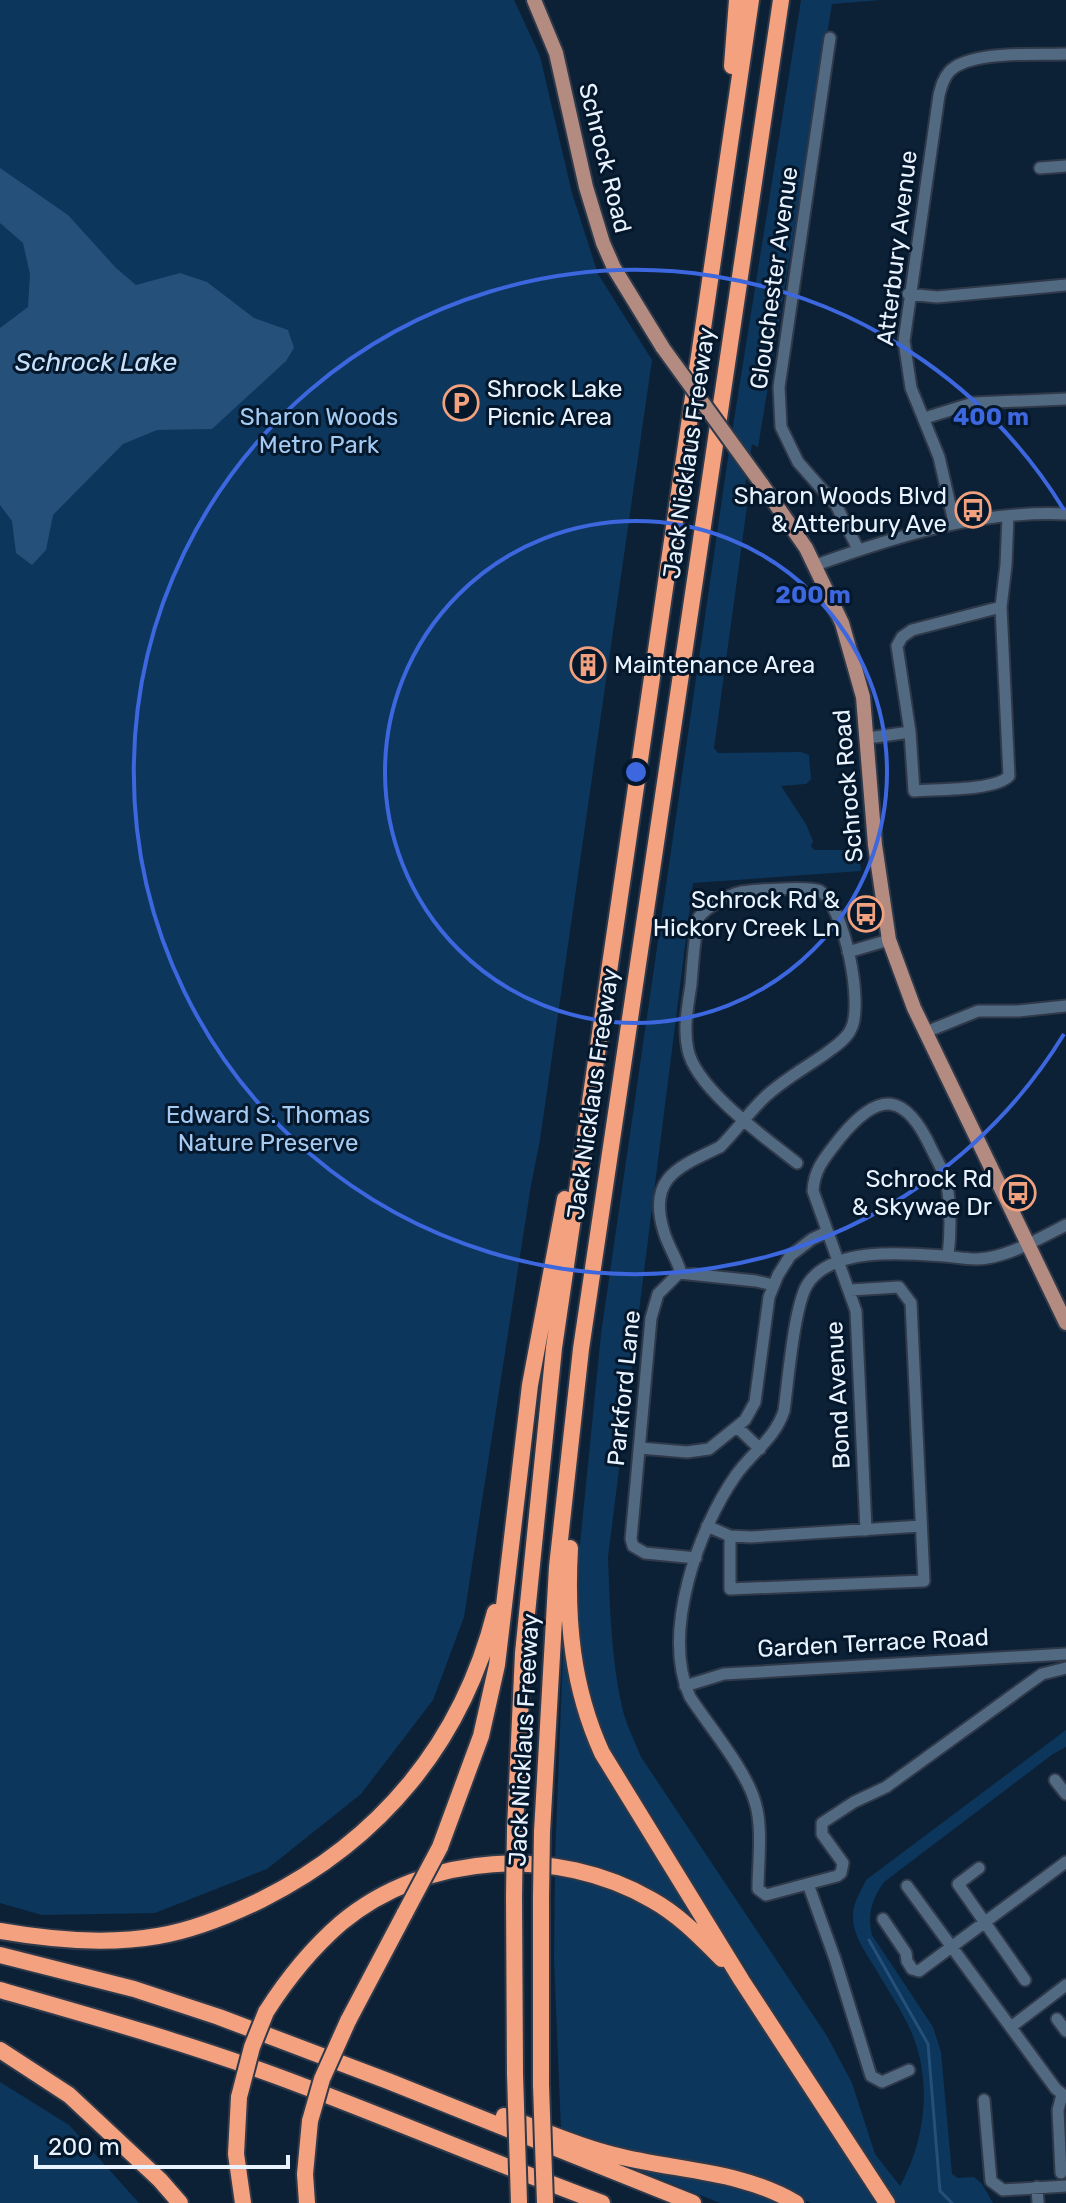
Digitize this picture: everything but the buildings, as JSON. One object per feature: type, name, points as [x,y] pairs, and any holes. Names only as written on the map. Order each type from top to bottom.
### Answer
[{"type":"highway","points":[[728,159],[737,0]]},
{"type":"highway","name":"Jack Nicklaus Freeway","points":[[519,2203],[515,2074],[515,1829],[523,1653],[541,1460],[554,1348],[751,0]]},
{"type":"highway","name":"Jack Nicklaus Freeway","points":[[545,2203],[539,1992],[542,1832],[557,1567],[577,1380],[765,95],[783,0]]},
{"type":"highway","points":[[307,2203],[305,2174],[310,2121],[322,2079],[348,2021],[440,1847],[481,1736],[497,1665],[530,1385],[569,1183],[592,1089]]},
{"type":"highway","points":[[577,1380],[569,1615],[573,1662],[588,1724],[620,1786],[742,1981],[887,2203]]},
{"type":"highway","points":[[0,1931],[37,1937],[102,1940],[160,1936],[205,1924],[242,1909],[325,1863],[366,1831],[396,1800],[442,1740],[475,1675],[488,1640],[512,1532]]},
{"type":"highway","points":[[243,2203],[236,2154],[239,2097],[252,2047],[266,2012],[311,1951],[362,1907],[420,1879],[476,1865],[519,1864],[555,1866],[610,1881],[652,1899],[689,1926],[742,1981]]},
{"type":"highway","points":[[0,1955],[139,1990],[219,2017],[693,2203]]},
{"type":"highway","points":[[0,1990],[176,2041],[275,2076],[409,2125],[599,2202]]},
{"type":"highway","points":[[0,2050],[69,2095],[160,2180],[180,2203]]},
{"type":"highway","points":[[388,2081],[458,2101],[612,2155],[735,2179],[777,2192],[796,2203]]},
{"type":"main road","name":"Schrock Road","points":[[534,0],[556,53],[586,187],[614,268],[663,348],[816,565],[840,616],[863,697],[875,844],[889,940],[926,1032],[1027,1244],[1060,1297],[1066,1323]]},
{"type":"street","name":"Glouchester Avenue","points":[[830,38],[779,387],[781,427],[798,462],[836,505],[858,549]]},
{"type":"street","name":"Atterbury Avenue","points":[[954,522],[939,457],[911,388],[904,341],[908,294],[939,95],[951,70],[963,62],[979,58],[1066,54]]},
{"type":"street","points":[[1040,168],[1066,166]]},
{"type":"street","points":[[908,294],[950,297],[1066,285]]},
{"type":"street","points":[[925,418],[973,403],[1066,399]]},
{"type":"street","points":[[816,565],[858,549],[954,522],[1066,514]]},
{"type":"street","points":[[1001,607],[912,630],[902,637],[897,646],[910,732],[914,791],[991,785],[1001,783],[1009,776],[1001,607],[1008,516]]},
{"type":"street","points":[[868,738],[910,732]]},
{"type":"street","points":[[773,1285],[681,1273],[664,1232],[658,1200],[674,1170],[720,1147],[744,1120],[765,1097],[794,1073],[840,1043],[851,1030],[856,1013],[855,978],[842,931],[824,893],[810,889],[740,893],[704,911],[699,917],[685,1025],[688,1053],[701,1078],[744,1120],[797,1163]]},
{"type":"street","points":[[848,952],[889,940]]},
{"type":"street","points":[[926,1032],[978,1011],[1066,1006]]},
{"type":"street","points":[[838,1261],[813,1191],[813,1178],[820,1163],[865,1111],[881,1104],[898,1105],[913,1115],[946,1180],[952,1223],[948,1256]]},
{"type":"street","points":[[1066,1225],[1027,1244],[984,1259],[913,1254],[838,1261],[820,1270],[803,1293],[784,1411],[778,1428],[738,1472],[707,1526],[682,1615],[679,1651],[685,1686],[742,1775],[756,1804],[759,1893],[766,1895],[837,1876],[843,1863],[820,1831],[826,1820],[886,1787],[1042,1674],[1066,1668]]},
{"type":"street","points":[[640,1448],[687,1452],[709,1449],[751,1412],[773,1285],[790,1256],[827,1232]]},
{"type":"street","name":"Bond Avenue","points":[[838,1261],[856,1311],[866,1530]]},
{"type":"street","name":"Parkford Lane","points":[[681,1273],[675,1275],[658,1294],[651,1318],[631,1539],[633,1546],[645,1553],[696,1558]]},
{"type":"street","points":[[730,1536],[730,1589],[924,1581],[911,1303],[899,1287],[850,1290]]},
{"type":"street","points":[[737,1427],[760,1449]]},
{"type":"street","points":[[707,1526],[730,1536],[921,1526]]},
{"type":"street","name":"Garden Terrace Road","points":[[685,1686],[724,1674],[1066,1654]]},
{"type":"street","points":[[1055,1780],[1066,1794]]},
{"type":"street","points":[[883,1919],[905,1950],[907,1961],[915,1971],[922,1969],[1066,1862]]},
{"type":"street","points":[[979,1868],[958,1884],[1025,1980]]},
{"type":"street","points":[[808,1884],[871,2076],[882,2082],[909,2070]]},
{"type":"street","points":[[907,1886],[1064,2096],[1058,2110],[1061,2173]]},
{"type":"street","points":[[1011,2027],[1066,1985]]},
{"type":"street","points":[[1057,2019],[1066,2031]]},
{"type":"street","points":[[984,2100],[991,2181],[1003,2190],[1066,2186]]},
{"type":"street","points":[[1037,2187],[1038,2203]]},
{"type":"green space","name":"Sharon Woods Metro Park","points":[[0,0],[514,0],[540,56],[572,193],[598,274],[652,360],[540,1140],[464,1617],[433,1700],[361,1794],[267,1869],[155,1913],[42,1915],[0,1903]]},
{"type":"green space","points":[[801,0],[881,0],[832,4],[758,447],[752,444],[745,486],[749,492],[714,748],[718,753],[801,752],[809,755],[811,779],[806,784],[781,786],[806,824],[814,850],[858,850],[861,871],[693,883],[608,1557],[612,1634],[623,1711],[641,1757],[827,2036],[852,2083],[875,2154],[900,2186],[921,2127],[924,2085],[921,2064],[904,2018],[858,1937],[853,1922],[856,1902],[866,1880],[1066,1730],[1066,1747],[884,1882],[870,1913],[872,1935],[933,2027],[941,2052],[952,2174],[958,2178],[974,2177],[993,2203],[896,2203],[733,1948],[633,1799],[606,1752],[576,1648],[577,1574],[601,1334],[729,451]]},
{"type":"green space","points":[[563,1654],[567,1654],[570,1677],[696,1914],[692,1916],[644,1887],[610,1872],[555,1857]]},
{"type":"green space","points":[[555,1872],[603,1886],[658,1910],[709,1952],[740,1989],[875,2203],[811,2203],[759,2177],[622,2151],[561,2130],[554,1960]]},
{"type":"green space","points":[[0,2082],[69,2125],[139,2203],[0,2203]]},
{"type":"green space","points":[[631,2164],[744,2188],[780,2203],[720,2203],[630,2167]]},
{"type":"water","name":"Schrock Lake","points":[[0,168],[68,215],[116,268],[136,285],[180,273],[207,282],[254,318],[288,330],[294,348],[286,361],[212,429],[157,430],[123,444],[53,515],[46,550],[32,565],[16,553],[12,521],[0,505],[0,328],[28,307],[30,274],[23,243],[0,223]]},
{"type":"waterway","points":[[869,1940],[928,2044],[940,2191],[952,2203]]},
{"type":"place","name":"Shrock Lake Picnic Area","points":[[461,403]]},
{"type":"place","name":"Sharon Woods Blvd & Atterbury Ave","points":[[973,510]]},
{"type":"place","name":"Maintenance Area","points":[[588,665]]},
{"type":"place","name":"Schrock Rd & Hickory Creek Ln","points":[[866,914]]},
{"type":"place","name":"Schrock Rd & Skywae Dr","points":[[1018,1193]]},
{"type":"park label","name":"Edward S. Thomas Nature Preserve","points":[[268,1129]]}]
